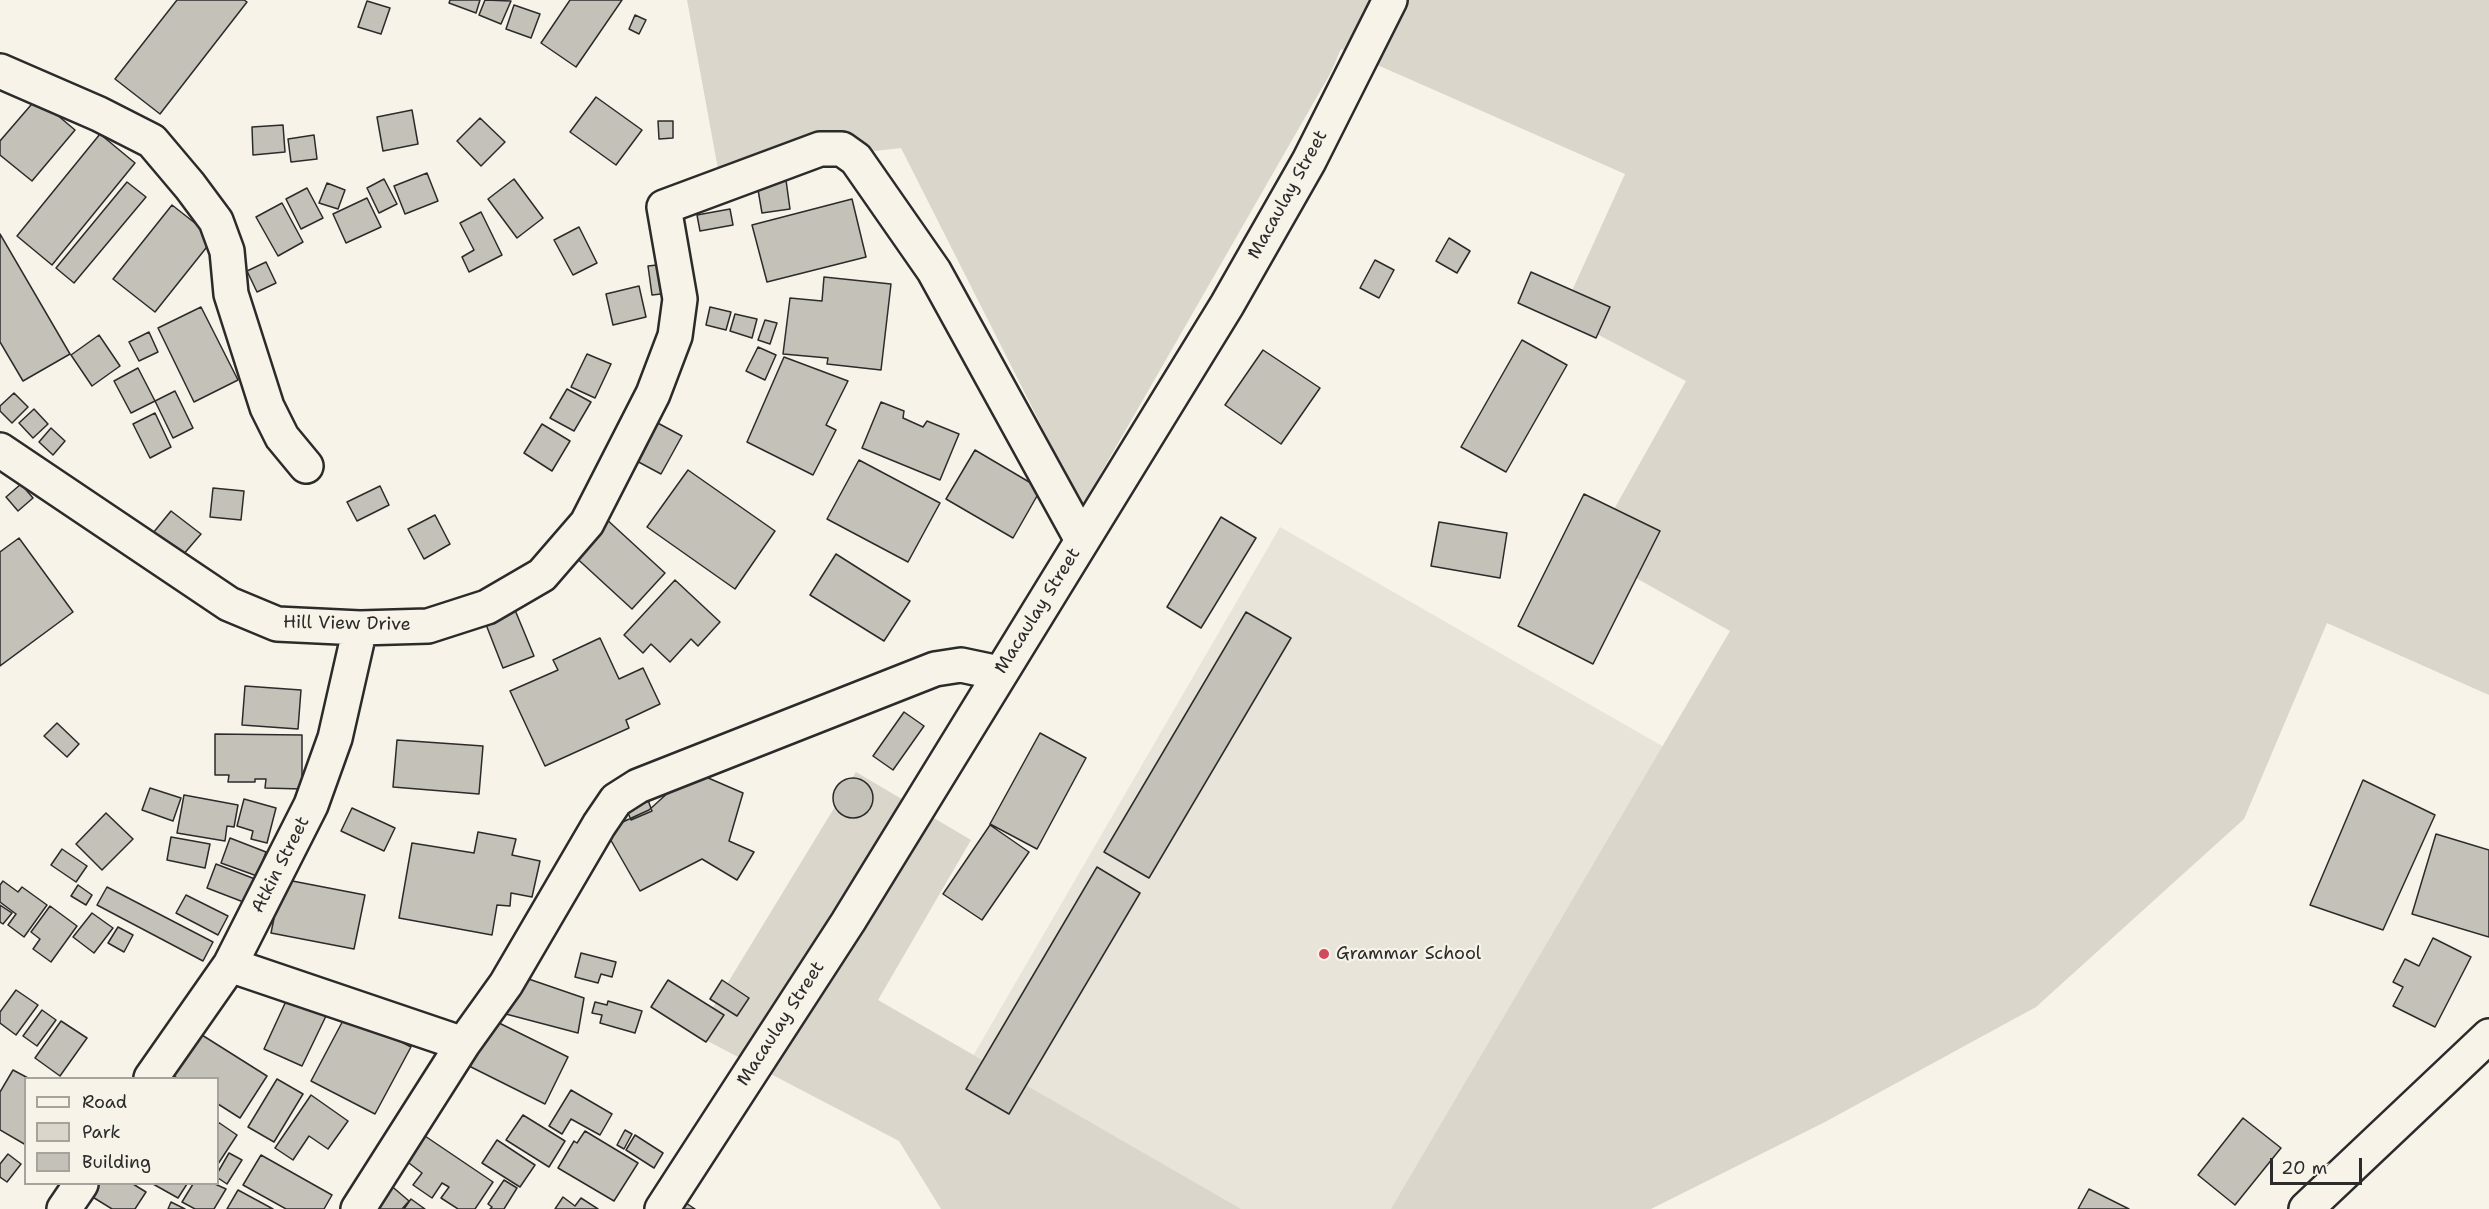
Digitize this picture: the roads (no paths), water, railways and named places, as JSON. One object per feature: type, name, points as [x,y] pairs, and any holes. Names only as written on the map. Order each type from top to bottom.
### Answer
[{"type":"street","name":"Macaulay Street","points":[[662,1209],[848,922],[1244,274],[1309,161],[1390,0]]},
{"type":"street","points":[[0,71],[99,114],[152,141],[190,186],[216,221],[227,251],[231,294],[267,407],[282,437],[306,466]]},
{"type":"street","name":"Hill View Drive","points":[[0,450],[229,604],[277,624],[360,628],[428,626],[487,607],[542,575],[587,523],[653,394],[675,336],[680,299],[664,207],[820,149],[842,149],[856,159],[934,271],[1082,540]]},
{"type":"street","name":"Atkin Street","points":[[152,1077],[230,965],[311,805],[335,738],[360,628]]},
{"type":"street","points":[[357,1209],[463,1044],[506,984],[616,800],[638,786],[935,669],[961,664],[999,673]]},
{"type":"street","points":[[230,965],[463,1044]]},
{"type":"street","points":[[2306,1209],[2489,1036]]},
{"type":"street","points":[[64,1209],[80,1185]]},
{"type":"place","name":"Grammar School","points":[[1324,954]]}]
